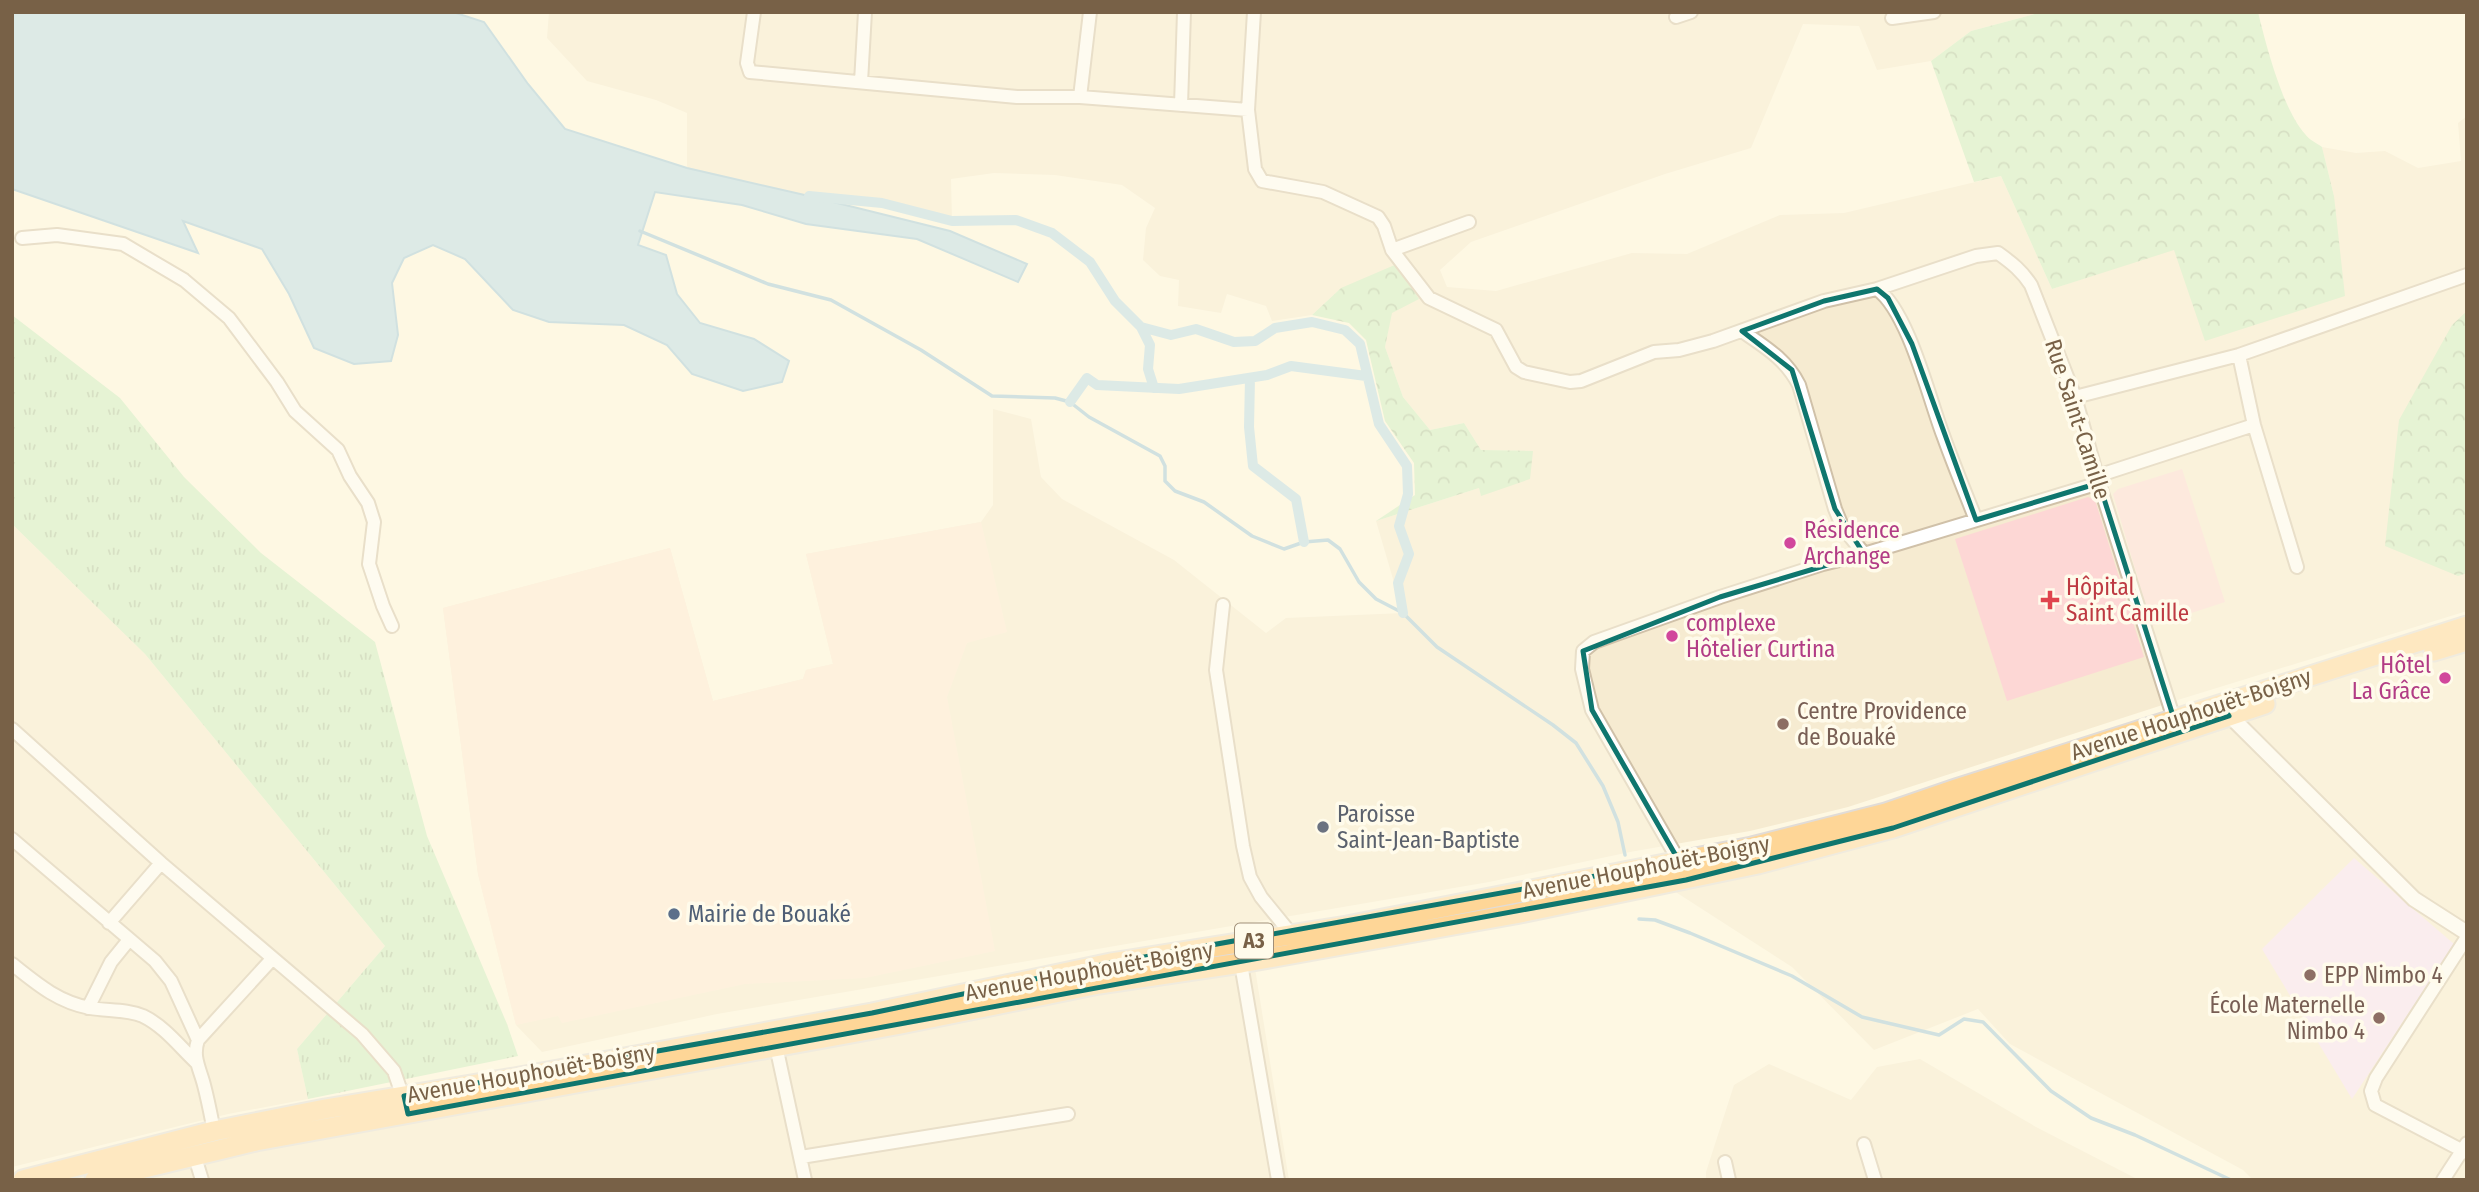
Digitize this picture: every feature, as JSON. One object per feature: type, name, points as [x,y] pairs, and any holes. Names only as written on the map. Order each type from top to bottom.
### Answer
[{"type":"highway","name":"Avenue Houphouët-Boigny","points":[[23,1180],[214,1131],[406,1105],[776,1046],[1099,984],[1239,954],[1515,914],[1758,864],[1893,828],[2467,626]]},
{"type":"highway","name":"Avenue Houphouët-Boigny","points":[[95,1180],[406,1105],[1111,963],[1239,954],[1292,935],[1752,847],[1886,813],[2174,719],[2225,710],[2467,641]]},
{"type":"street","points":[[754,12],[747,63],[750,72],[1017,97],[1080,97],[1248,110]]},
{"type":"street","points":[[861,82],[865,12]]},
{"type":"street","points":[[1080,97],[1090,12]]},
{"type":"street","points":[[1181,105],[1184,12]]},
{"type":"street","points":[[1254,12],[1248,110],[1258,178],[1268,184],[1323,191],[1378,217],[1392,250],[1429,298],[1496,330],[1511,361],[1524,372],[1570,382],[1581,381],[1654,352],[1679,350],[1742,331],[1824,301],[1877,289],[1888,298],[1912,344],[1942,433],[1976,520]]},
{"type":"street","points":[[1676,17],[1691,12]]},
{"type":"street","points":[[1892,18],[1934,12]]},
{"type":"street","points":[[1392,250],[1469,222]]},
{"type":"street","points":[[22,238],[57,235],[123,244],[184,280],[229,318],[295,411],[338,450],[350,476],[368,503],[374,522],[369,564],[392,626]]},
{"type":"street","name":"Rue Saint-Camille","points":[[1877,289],[1976,256],[1998,253],[2023,273],[2031,285],[2075,397],[2098,480],[2174,719]]},
{"type":"street","points":[[2075,397],[2239,355],[2467,275]]},
{"type":"street","points":[[1742,331],[1776,354],[1792,370],[1799,385],[1838,517],[1864,554]]},
{"type":"street","points":[[2239,355],[2254,425],[2297,567]]},
{"type":"street","points":[[1679,861],[1592,709],[1582,669],[1583,651],[1594,642],[1720,597],[1976,520],[2098,480],[2254,425]]},
{"type":"street","points":[[1223,605],[1216,670],[1243,846],[1250,877],[1261,897],[1292,935]]},
{"type":"street","points":[[2225,710],[2414,899],[2467,935],[2376,1077],[2371,1091],[2375,1105],[2465,1149],[2444,1180]]},
{"type":"street","points":[[12,729],[161,863],[362,1034],[394,1071],[406,1105]]},
{"type":"street","points":[[12,839],[128,941],[155,961],[171,981],[198,1040]]},
{"type":"street","points":[[109,923],[161,863]]},
{"type":"street","points":[[88,1008],[108,968],[128,941]]},
{"type":"street","points":[[1239,954],[1278,1180]]},
{"type":"street","points":[[214,1131],[196,1062],[198,1040],[272,959]]},
{"type":"street","points":[[12,964],[44,991],[56,997],[88,1008],[131,1012],[144,1017],[160,1028],[196,1062]]},
{"type":"street","points":[[776,1046],[805,1180]]},
{"type":"street","points":[[801,1157],[1068,1114]]},
{"type":"street","points":[[1864,1144],[1875,1180]]},
{"type":"street","points":[[194,1154],[202,1180]]},
{"type":"street","points":[[1725,1162],[1729,1180]]},
{"type":"highlighted area","points":[[1877,289],[1888,298],[1912,344],[1976,520],[2099,483],[2174,719],[2221,704],[2229,716],[1893,828],[1686,880],[408,1114],[404,1096],[872,1013],[1111,963],[1679,861],[1592,710],[1583,651],[1720,597],[1864,554],[1835,509],[1792,370],[1742,331],[1824,301]]},
{"type":"shaded area","points":[[549,12],[2042,12],[1971,31],[1931,61],[1877,70],[1859,26],[1803,24],[1751,148],[1665,174],[1471,242],[1440,270],[1447,287],[1496,291],[1632,253],[1687,254],[1780,215],[1844,213],[2001,176],[2052,289],[2334,196],[2322,147],[2356,153],[2385,151],[2418,168],[2461,161],[2458,123],[2467,116],[2467,611],[2181,699],[1848,807],[1750,831],[1630,852],[1489,882],[717,1014],[542,1052],[516,1025],[478,874],[443,608],[670,548],[713,701],[803,679],[806,670],[833,664],[806,554],[981,522],[993,505],[993,409],[1031,419],[1041,477],[1062,499],[1174,560],[1266,633],[1286,618],[1403,613],[1376,521],[1479,488],[1481,495],[1532,451],[1481,450],[1464,423],[1430,430],[1403,397],[1385,347],[1391,313],[1341,288],[1312,315],[1272,321],[1266,306],[1227,294],[1221,313],[1178,306],[1179,280],[1160,276],[1143,260],[1146,228],[1155,208],[1122,185],[1055,175],[994,173],[951,179],[952,221],[882,203],[809,196],[687,168],[687,113],[656,100],[587,81],[547,38]]},
{"type":"shaded area","points":[[2182,469],[2225,602],[2152,626],[2113,494],[2118,489]]},
{"type":"shaded area","name":"Hôpital Saint Camille","points":[[2088,497],[2095,500],[2144,657],[2007,701],[1955,539]]},
{"type":"shaded area","points":[[981,522],[1007,632],[967,643],[947,697],[995,951],[865,978],[745,984],[562,1023],[558,1016],[516,1025],[478,874],[443,608],[670,548],[713,701],[803,679],[806,670],[833,664],[806,554]]},
{"type":"shaded area","points":[[12,524],[145,654],[385,946],[297,1049],[308,1099],[228,1114],[12,1167]]},
{"type":"shaded area","points":[[2467,635],[2467,1180],[2253,1180],[2243,1170],[2010,1044],[1978,1009],[1874,1050],[1792,967],[1657,880]]},
{"type":"shaded area","points":[[2354,858],[2454,944],[2352,1099],[2262,949]]},
{"type":"shaded area","points":[[1253,956],[1289,1180],[55,1180],[225,1136]]},
{"type":"shaded area","points":[[1920,1059],[2036,1127],[2139,1180],[1706,1180],[1706,1172],[1734,1085],[1769,1064],[1851,1100],[1877,1067]]},
{"type":"green space","points":[[2042,12],[2258,12],[2276,76],[2290,109],[2307,136],[2322,147],[2334,196],[2345,296],[2205,341],[2174,250],[2052,289],[2001,176],[1974,182],[1931,61],[1971,31]]},
{"type":"green space","points":[[1397,264],[1419,299],[1392,313],[1385,347],[1403,397],[1430,430],[1464,423],[1481,450],[1533,451],[1530,479],[1481,496],[1479,488],[1376,521],[1415,495],[1414,463],[1385,421],[1366,340],[1349,323],[1312,315],[1341,288]]},
{"type":"green space","points":[[2467,311],[2467,573],[2458,576],[2385,546],[2399,420],[2452,325]]},
{"type":"green space","points":[[12,315],[120,398],[184,477],[261,553],[375,642],[427,836],[518,1056],[308,1099],[297,1049],[385,946],[145,654],[12,524]]},
{"type":"water","points":[[12,12],[453,12],[484,22],[528,84],[565,129],[687,168],[950,231],[1027,264],[1018,282],[917,239],[806,224],[742,205],[655,192],[638,245],[666,255],[677,294],[700,323],[754,339],[789,361],[782,382],[743,391],[692,374],[667,345],[624,325],[549,322],[513,310],[465,259],[433,245],[404,258],[392,283],[398,335],[391,361],[354,364],[314,348],[289,294],[262,249],[183,221],[198,253],[12,189]]},
{"type":"waterway","points":[[809,196],[882,203],[952,221],[1016,220],[1052,233],[1090,262],[1115,301],[1141,327],[1150,345],[1148,369],[1154,388]]},
{"type":"waterway","points":[[640,231],[768,284],[831,300],[921,350],[992,396],[1055,398],[1070,402],[1089,417],[1160,456],[1165,466],[1165,481],[1175,491],[1204,502],[1252,536],[1284,549],[1304,542],[1328,540],[1340,549],[1359,582],[1376,599],[1403,613],[1437,647],[1576,743],[1603,786],[1618,822],[1625,855]]},
{"type":"waterway","points":[[1141,327],[1171,335],[1196,329],[1234,342],[1255,341],[1275,328],[1312,322],[1345,330],[1360,344],[1379,424],[1407,466],[1408,494],[1399,526],[1409,554],[1398,583],[1403,613]]},
{"type":"waterway","points":[[1070,402],[1087,378],[1097,385],[1179,389],[1267,375],[1291,366],[1366,376]]},
{"type":"waterway","points":[[1250,378],[1249,427],[1253,466],[1296,499],[1304,542]]},
{"type":"waterway","points":[[1639,919],[1655,920],[1690,933],[1792,976],[1862,1017],[1939,1035],[1964,1019],[1983,1022],[2051,1091],[2091,1118],[2135,1135],[2231,1180]]},
{"type":"place","name":"Résidence Archange","points":[[1790,543]]},
{"type":"place","name":"Hôpital Saint Camille","points":[[2050,600]]},
{"type":"place","name":"complexe Hôtelier Curtina","points":[[1672,636]]},
{"type":"place","name":"Hôtel La Grâce","points":[[2445,678]]},
{"type":"place","name":"Centre Providence de Bouaké","points":[[1783,724]]},
{"type":"place","name":"Paroisse Saint-Jean-Baptiste","points":[[1323,827]]},
{"type":"place","name":"Mairie de Bouaké","points":[[674,914]]},
{"type":"place","name":"EPP Nimbo 4","points":[[2310,975]]},
{"type":"place","name":"École Maternelle Nimbo 4","points":[[2379,1018]]}]
